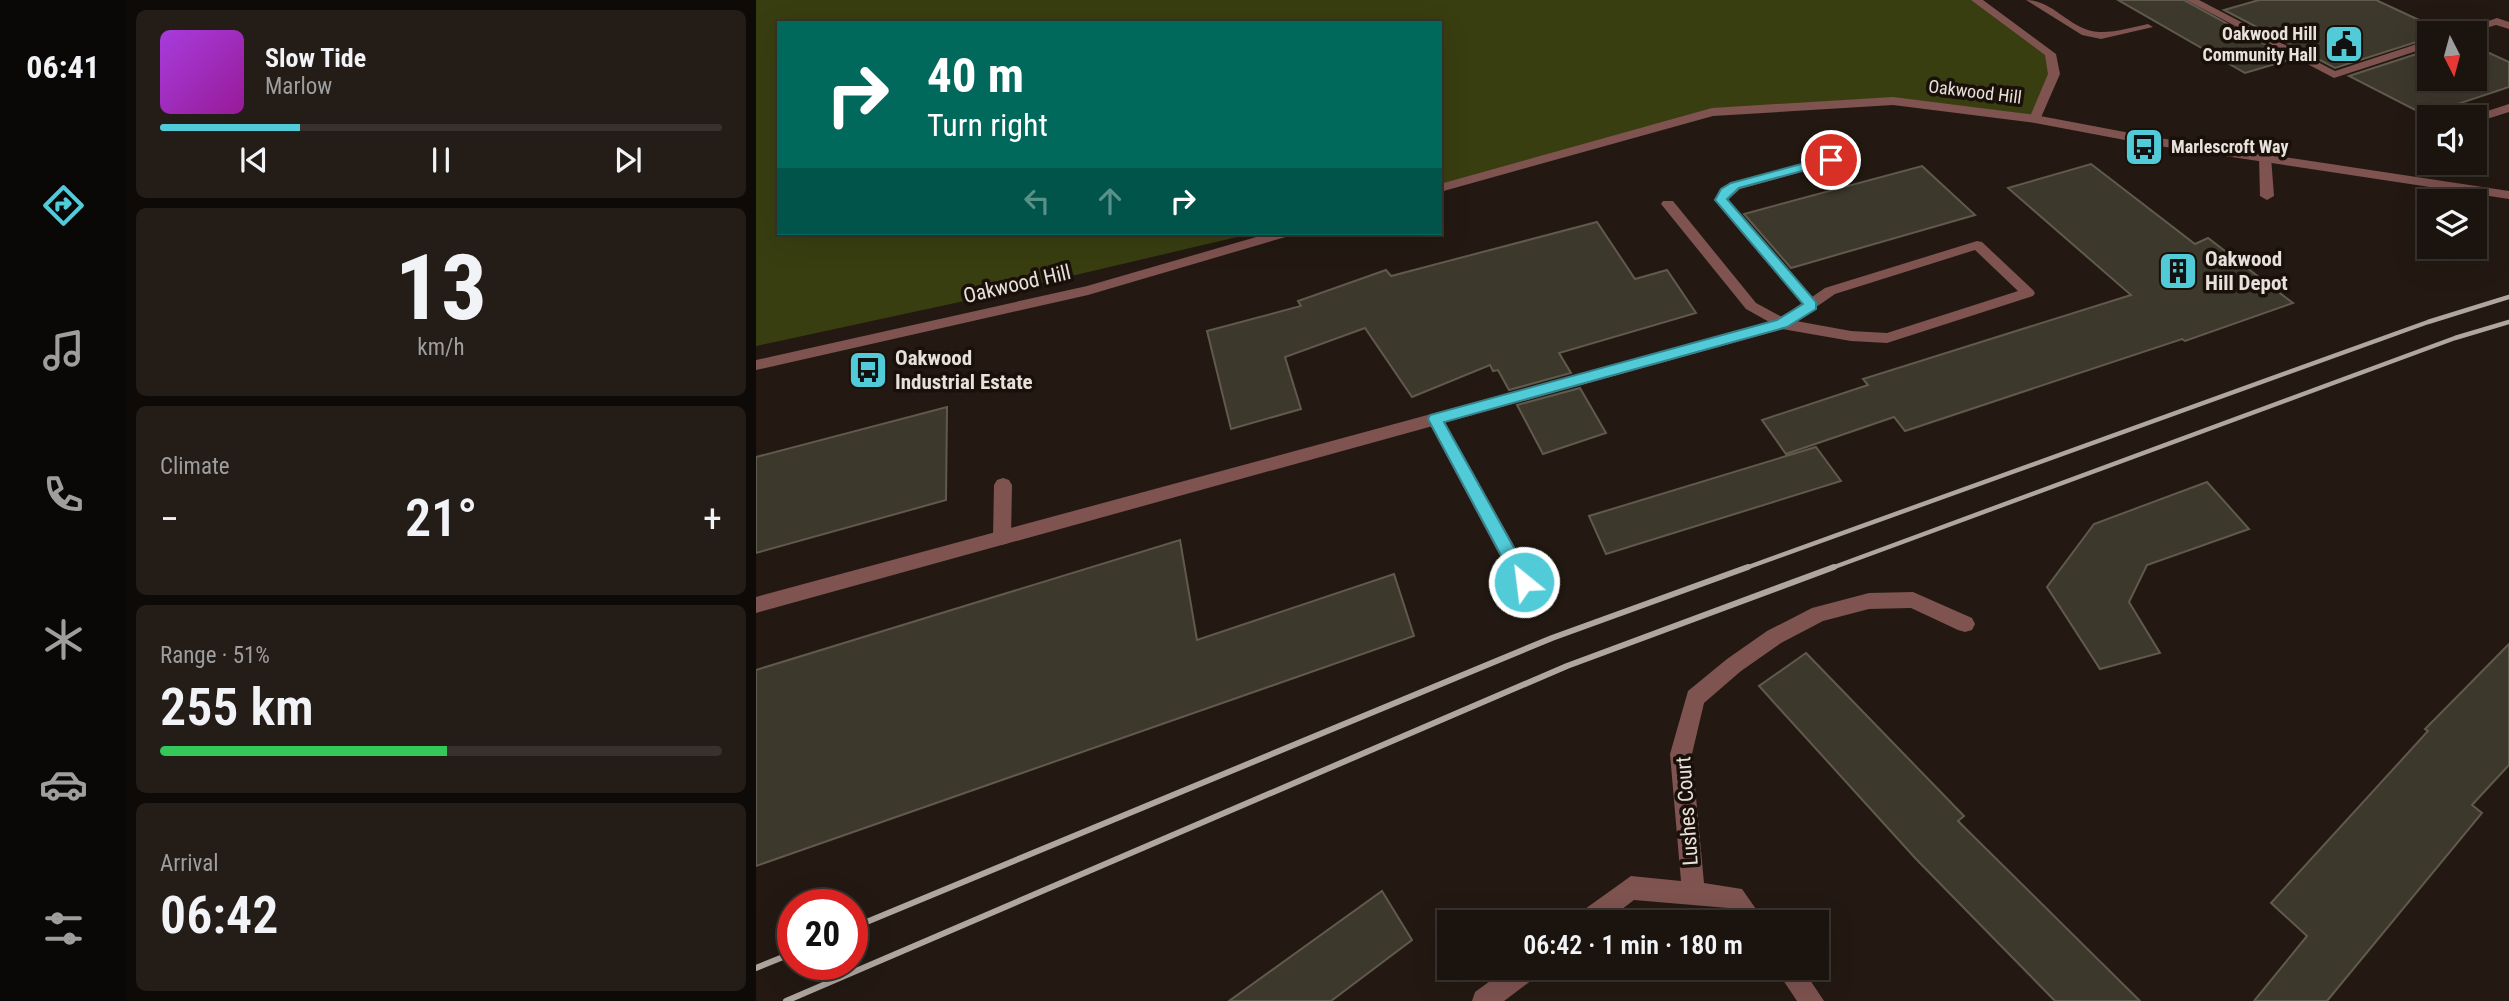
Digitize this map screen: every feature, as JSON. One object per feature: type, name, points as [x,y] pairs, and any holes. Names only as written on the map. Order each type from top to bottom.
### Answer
[{"type":"street","points":[[1976,0],[2050,54],[2054,74],[2035,119]]},
{"type":"street","points":[[2031,0],[2082,32],[2101,36],[2148,27]]},
{"type":"street","points":[[2192,0],[2334,75],[2417,47]]},
{"type":"street","points":[[2487,24],[2497,21],[2509,26]]},
{"type":"street","name":"Oakwood Hill","points":[[1442,187],[1712,112],[1893,100],[2035,119],[2146,140],[2509,195]]},
{"type":"street","points":[[2487,115],[2509,108]]},
{"type":"street","points":[[1811,305],[1721,200],[1726,192],[1735,186],[1853,154]]},
{"type":"street","points":[[2265,157],[2267,195]]},
{"type":"street","points":[[756,606],[1782,324],[1830,291],[1977,245],[2028,293],[1887,338],[1850,336],[1782,324],[1751,306],[1668,204]]},
{"type":"street","name":"Oakwood Hill","points":[[756,365],[1088,290],[1277,235]]},
{"type":"street","points":[[1435,419],[1524,582]]},
{"type":"street","points":[[1002,538],[1003,485]]},
{"type":"street","name":"Lushes Court","points":[[1694,894],[1681,754],[1695,698],[1774,637],[1819,614],[1869,601],[1913,600],[1965,624]]},
{"type":"street","points":[[1602,910],[1631,888],[1734,897],[1744,910]]},
{"type":"street","points":[[1485,1001],[1512,980]]},
{"type":"street","points":[[1796,980],[1812,1001]]},
{"type":"green space","points":[[756,0],[1976,0],[2050,54],[2054,74],[2035,119],[1893,101],[1712,112],[1442,187],[1442,21],[777,21],[777,235],[1246,235],[978,298],[756,346]]},
{"type":"building","points":[[2118,0],[2184,0],[2292,59],[2245,73]]},
{"type":"building","points":[[2259,0],[2376,0],[2421,21],[2417,21],[2417,42],[2335,68],[2224,10]]},
{"type":"building","points":[[2487,52],[2509,62],[2509,87],[2455,105],[2417,105],[2417,111],[2349,76],[2417,54],[2417,91],[2487,91]]},
{"type":"building","points":[[2091,164],[2195,244],[2208,238],[2293,303],[2185,341],[2182,339],[1905,431],[1894,417],[1786,454],[1762,420],[1868,385],[1863,379],[2131,295],[2008,188]]},
{"type":"building","points":[[1922,166],[1975,215],[1791,268],[1744,214]]},
{"type":"building","points":[[1597,222],[1635,279],[1667,270],[1696,313],[1559,353],[1571,373],[1509,390],[1498,370],[1493,371],[1490,365],[1412,397],[1365,328],[1285,357],[1301,409],[1231,429],[1207,331],[1301,306],[1298,301],[1386,270],[1391,276]]},
{"type":"building","points":[[1580,388],[1606,433],[1543,454],[1517,405]]},
{"type":"building","points":[[947,407],[946,500],[756,553],[756,457]]},
{"type":"building","points":[[1816,447],[1841,481],[1606,554],[1589,516]]},
{"type":"building","points":[[2207,482],[2249,529],[2147,565],[2129,602],[2160,653],[2100,669],[2047,587],[2094,524]]},
{"type":"building","points":[[1180,540],[1197,640],[1394,574],[1414,636],[756,866],[756,670]]},
{"type":"building","points":[[2509,644],[2509,765],[2472,805],[2482,813],[2327,1001],[2254,1001],[2307,936],[2271,903],[2428,731],[2425,729]]},
{"type":"building","points":[[1806,653],[1964,816],[1958,821],[2140,1001],[2055,1001],[1916,859],[1759,686]]},
{"type":"building","points":[[1382,891],[1412,940],[1331,1001],[1229,1001]]},
{"type":"railway","points":[[1743,569],[2428,322],[2509,297]]},
{"type":"railway","points":[[1829,569],[2455,338],[2509,322]]},
{"type":"railway","points":[[868,921],[1552,638],[1748,567]]},
{"type":"railway","points":[[786,1001],[1567,666],[1834,567]]},
{"type":"railway","points":[[756,968],[777,959]]},
{"type":"place","name":"Oakwood Hill Community Hall","points":[[2344,44]]},
{"type":"place","name":"Marlescroft Way","points":[[2144,147]]},
{"type":"place","name":"Oakwood Hill Depot","points":[[2178,271]]},
{"type":"place","name":"Oakwood Industrial Estate","points":[[868,370]]},
{"type":"route","points":[[1524,582],[1435,419],[1782,324],[1811,305],[1721,200],[1726,192],[1735,186],[1831,160]]}]
